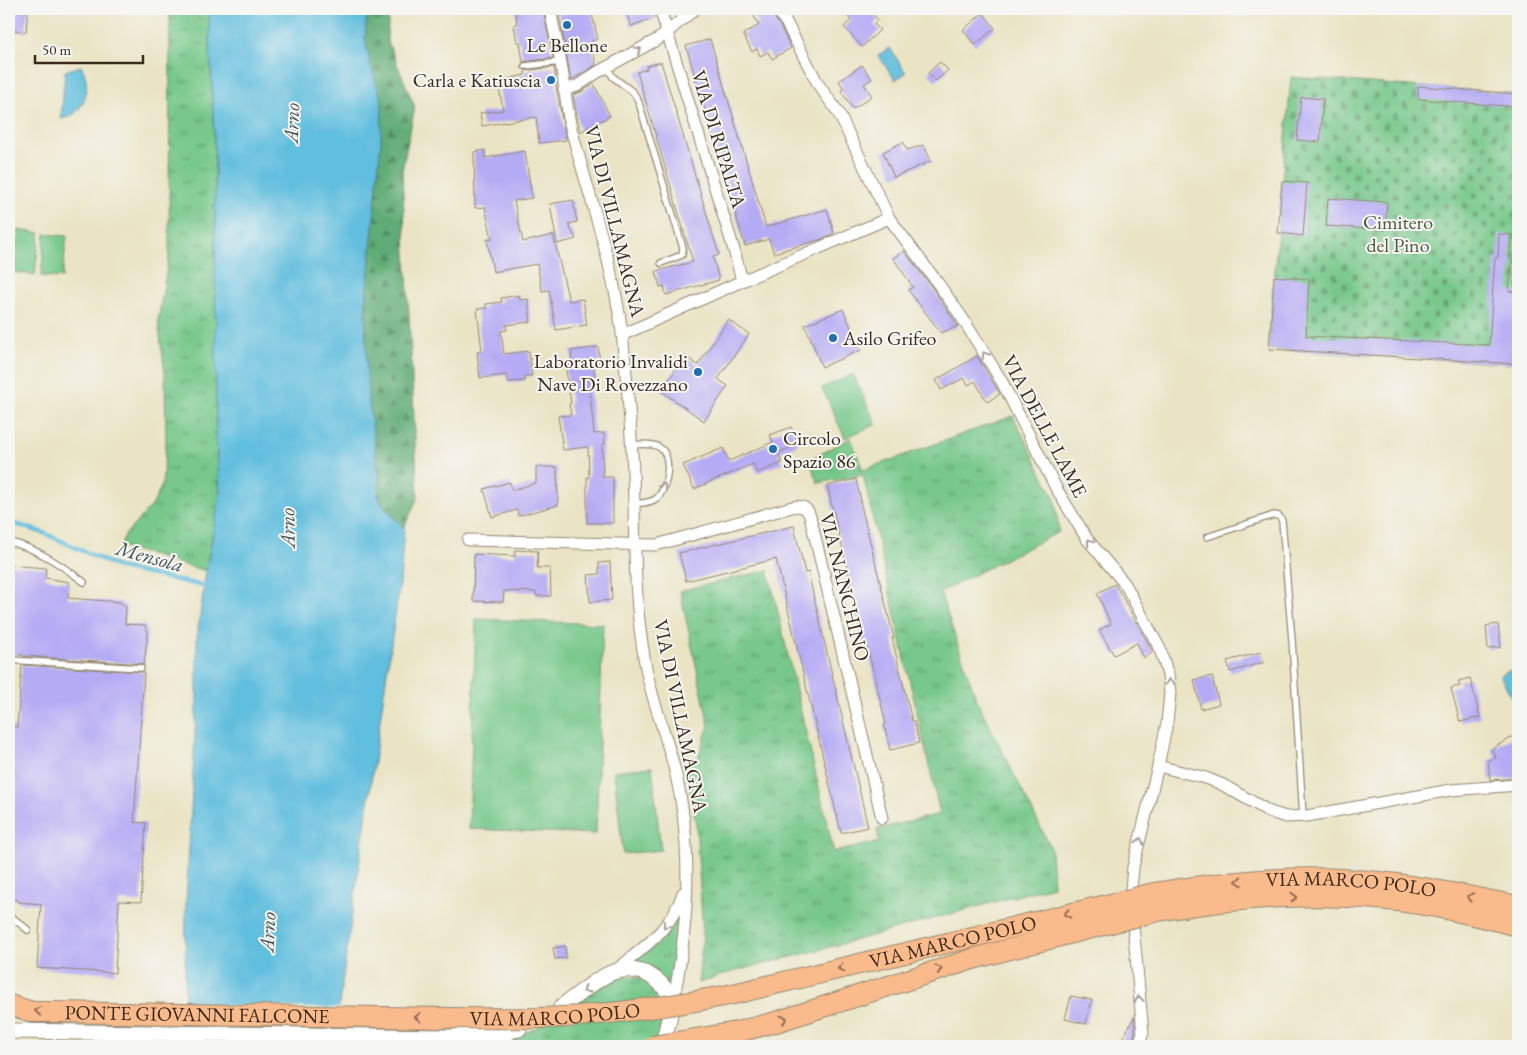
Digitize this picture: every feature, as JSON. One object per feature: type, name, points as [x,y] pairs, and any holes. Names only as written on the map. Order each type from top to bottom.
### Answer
[{"type":"highway","name":"VIA MARCO POLO","points":[[665,1027],[737,1032],[776,1022],[976,958],[1122,916],[1156,902],[1224,882],[1269,878],[1359,880],[1411,886],[1518,906]]},
{"type":"highway","name":"VIA MARCO POLO","points":[[1156,902],[1204,903],[1296,896],[1350,896],[1418,904],[1463,912],[1518,926]]},
{"type":"highway","name":"VIA MARCO POLO","points":[[386,1017],[517,1019],[588,1016],[672,1006],[1122,916]]},
{"type":"highway","name":"PONTE GIOVANNI FALCONE","points":[[9,1005],[33,1012],[386,1017]]},
{"type":"street","name":"VIA DI VILLAMAGNA","points":[[550,9],[571,125],[614,285],[622,335],[631,444],[634,544],[643,652],[650,686],[674,767],[685,824],[686,889],[682,954],[672,998]]},
{"type":"street","name":"VIA DI RIPALTA","points":[[660,9],[742,281]]},
{"type":"street","points":[[564,90],[577,86],[660,38],[695,9]]},
{"type":"street","name":"VIA DELLE LAME","points":[[777,9],[786,22],[818,84],[838,112],[889,218],[966,324],[1001,380],[1056,488],[1092,546],[1125,584],[1160,649],[1168,675],[1170,693],[1167,723],[1133,867],[1131,889]]},
{"type":"street","points":[[622,335],[889,218]]},
{"type":"street","name":"VIA NANCHINO","points":[[468,540],[656,545],[798,506],[804,507],[808,511],[882,818]]},
{"type":"street","points":[[1158,766],[1206,778],[1224,785],[1270,812],[1286,817],[1303,816],[1451,790],[1518,785]]},
{"type":"street","name":"VIA DI VILLAMAGNA","points":[[615,971],[656,937],[674,914],[683,890],[686,846]]},
{"type":"street","points":[[1122,916],[1143,1034],[1138,1046]]},
{"type":"street","points":[[561,1007],[615,971],[633,971],[647,974],[661,983],[672,998]]},
{"type":"street","points":[[9,1031],[450,1038],[495,1034],[519,1029]]},
{"type":"street","points":[[450,1038],[512,1046]]},
{"type":"lane","points":[[525,66],[561,62]]},
{"type":"lane","points":[[607,67],[612,77],[633,92],[638,100],[683,248],[682,255],[661,263]]},
{"type":"lane","points":[[631,444],[645,444],[658,447],[666,455],[668,464],[665,481],[659,495],[649,502],[634,504]]},
{"type":"lane","points":[[1207,537],[1274,515],[1279,516],[1282,521],[1292,640],[1303,816]]},
{"type":"lane","points":[[9,542],[40,553],[62,565],[84,582]]},
{"type":"lane","points":[[9,660],[141,668]]},
{"type":"lane","points":[[9,915],[28,930]]},
{"type":"green space","points":[[170,9],[210,9],[215,163],[216,440],[220,494],[206,571],[120,546],[125,535],[153,504],[162,485],[166,444],[165,373],[158,321],[169,256]]},
{"type":"green space","points":[[367,9],[389,9],[387,40],[415,107],[402,171],[418,497],[404,528],[378,497],[379,475],[368,396],[365,313],[381,140],[382,103],[365,38]]},
{"type":"green space","name":"Cimitero del Pino","points":[[1291,77],[1518,94],[1518,364],[1269,349]]},
{"type":"green space","points":[[18,230],[40,233],[35,275],[14,272]]},
{"type":"green space","points":[[45,234],[67,236],[62,278],[41,276]]},
{"type":"green space","points":[[853,374],[876,424],[845,438],[822,388]]},
{"type":"green space","points":[[1013,416],[1055,499],[1059,532],[940,592],[977,701],[1051,848],[1053,886],[732,972],[698,983],[703,934],[696,824],[685,763],[697,760],[709,726],[680,591],[768,570],[834,852],[879,842],[877,829],[940,814],[863,475],[818,483],[809,460],[851,438],[863,470]]},
{"type":"green space","points":[[476,619],[603,624],[596,834],[469,829]]},
{"type":"green space","points":[[652,767],[661,850],[623,854],[614,771]]},
{"type":"green space","points":[[677,918],[678,946],[673,989],[628,965],[658,944],[670,931]]},
{"type":"green space","points":[[630,976],[646,979],[664,993],[662,1022],[654,1046],[526,1046],[513,1040],[513,1036],[533,1030],[606,982],[619,977]]},
{"type":"water","name":"Arno","points":[[210,9],[367,9],[365,38],[370,63],[382,102],[381,140],[365,313],[368,396],[379,475],[378,497],[386,509],[404,528],[400,582],[333,1046],[184,1046],[186,904],[197,696],[197,637],[206,571],[220,494],[216,440],[215,163]]},
{"type":"water","points":[[890,48],[906,73],[895,80],[878,55]]},
{"type":"water","points":[[81,66],[86,82],[84,99],[76,112],[69,117],[61,119],[65,71]]},
{"type":"water","points":[[1510,670],[1518,684],[1518,695],[1512,698],[1500,675]]},
{"type":"pier","points":[[182,1006],[341,1008],[336,1046],[182,1046]]},
{"type":"building","points":[[9,9],[28,9],[26,32],[9,30]]},
{"type":"building","points":[[515,9],[543,9],[553,58],[523,62],[520,42],[517,42],[514,25],[517,24]]},
{"type":"building","points":[[558,9],[591,11],[598,39],[591,41],[596,65],[571,80]]},
{"type":"building","points":[[625,9],[653,9],[655,18],[631,26]]},
{"type":"building","points":[[760,9],[770,9],[791,48],[772,59],[768,52],[760,56],[757,49],[752,52],[743,34],[759,25],[752,13]]},
{"type":"building","points":[[841,9],[868,9],[878,20],[874,24],[880,30],[862,47],[844,27],[851,20]]},
{"type":"building","points":[[983,13],[995,28],[975,45],[963,30]]},
{"type":"building","points":[[710,39],[766,227],[827,209],[834,233],[822,239],[774,253],[769,239],[745,246],[686,46]]},
{"type":"building","points":[[661,62],[719,255],[713,257],[719,280],[666,295],[664,286],[660,287],[656,271],[693,262],[637,72],[647,69],[646,66]]},
{"type":"building","points":[[940,62],[948,70],[936,81],[928,73]]},
{"type":"building","points":[[862,65],[872,79],[864,84],[872,96],[853,109],[841,91],[844,89],[839,81]]},
{"type":"building","points":[[554,67],[566,140],[539,143],[536,117],[482,126],[480,113],[503,110],[498,81],[525,75],[525,71]]},
{"type":"building","points":[[594,84],[610,116],[580,132],[573,95]]},
{"type":"building","points":[[1418,86],[1518,94],[1518,107],[1418,99]]},
{"type":"building","points":[[1301,97],[1323,99],[1320,142],[1297,140]]},
{"type":"building","points":[[903,142],[907,150],[924,145],[931,161],[894,177],[883,152]]},
{"type":"building","points":[[485,150],[485,158],[525,151],[532,198],[514,201],[523,242],[553,235],[569,301],[583,299],[587,325],[556,330],[549,290],[542,291],[537,264],[493,272],[487,240],[492,239],[485,207],[475,208],[474,152]]},
{"type":"building","points":[[1282,181],[1307,183],[1303,236],[1278,233]]},
{"type":"building","points":[[1328,198],[1387,202],[1385,230],[1326,226]]},
{"type":"building","points":[[573,200],[577,222],[568,224],[576,239],[557,244],[550,204]]},
{"type":"building","points":[[1499,234],[1511,235],[1510,259],[1512,259],[1509,291],[1518,292],[1518,364],[1269,349],[1274,276],[1309,279],[1306,336],[1489,345],[1495,258],[1498,258]]},
{"type":"building","points":[[904,251],[958,326],[941,333],[908,290],[913,287],[893,258]]},
{"type":"building","points":[[519,295],[520,300],[528,299],[531,322],[506,325],[507,330],[501,331],[504,354],[529,351],[532,376],[524,376],[525,381],[508,382],[507,375],[480,378],[477,352],[482,351],[477,309],[486,308],[486,304],[502,302],[501,298]]},
{"type":"building","name":"Asilo Grifeo","points":[[843,309],[861,350],[822,367],[805,325]]},
{"type":"building","name":"Laboratorio Invalidi Nave Di Rovezzano","points":[[728,320],[749,334],[718,379],[728,386],[704,421],[661,391],[685,356],[698,365]]},
{"type":"building","points":[[598,347],[600,362],[593,363],[596,380],[589,381],[594,434],[604,433],[605,444],[602,445],[603,477],[613,477],[613,523],[587,523],[588,447],[563,450],[558,416],[571,415],[565,363],[572,362],[571,351]]},
{"type":"building","points":[[977,356],[1000,394],[987,402],[975,381],[968,385],[964,378],[941,390],[936,380]]},
{"type":"building","points":[[791,427],[798,444],[778,453],[782,463],[757,473],[753,464],[694,489],[683,465],[723,448],[729,461],[773,442],[770,435]]},
{"type":"building","points":[[536,467],[557,467],[558,505],[518,516],[517,510],[492,517],[484,489],[510,482],[512,490],[536,483]]},
{"type":"building","points":[[856,479],[894,638],[892,638],[919,743],[890,750],[884,725],[886,724],[849,584],[851,583],[827,486]]},
{"type":"building","points":[[794,526],[805,573],[808,572],[868,827],[841,833],[776,559],[686,581],[679,553]]},
{"type":"building","points":[[515,550],[538,551],[537,568],[550,568],[551,596],[536,596],[536,592],[504,591],[503,602],[473,601],[474,554],[515,556]]},
{"type":"building","points":[[610,562],[612,600],[590,602],[588,575],[599,574],[599,563]]},
{"type":"building","points":[[9,565],[46,568],[45,578],[69,582],[68,598],[120,602],[126,607],[125,624],[145,625],[148,632],[144,664],[9,654]]},
{"type":"building","points":[[1115,584],[1153,652],[1144,658],[1137,643],[1114,655],[1099,630],[1111,624],[1097,593]]},
{"type":"building","points":[[1498,624],[1501,647],[1488,649],[1486,626]]},
{"type":"building","points":[[1261,652],[1264,662],[1230,672],[1227,661]]},
{"type":"building","points":[[22,665],[143,672],[144,674],[134,822],[146,823],[141,902],[119,901],[115,973],[37,968],[41,904],[18,902],[18,900],[9,899],[11,826],[9,826],[9,726],[17,727]]},
{"type":"building","points":[[1212,676],[1219,704],[1201,709],[1194,680]]},
{"type":"building","points":[[1470,678],[1480,717],[1460,722],[1451,688],[1460,686],[1458,681]]},
{"type":"building","points":[[1518,734],[1518,778],[1490,780],[1488,760],[1496,758],[1491,749]]},
{"type":"building","points":[[565,946],[566,958],[555,959],[553,948]]},
{"type":"building","points":[[1071,996],[1092,1000],[1086,1024],[1065,1019]]},
{"type":"building","points":[[1134,1017],[1135,1032],[1131,1046],[1119,1046]]},
{"type":"waterway","name":"Mensola","points":[[9,522],[44,533],[120,568],[209,587]]},
{"type":"place","name":"Le Bellone","points":[[567,25]]},
{"type":"place","name":"Carla e Katiuscia","points":[[551,80]]},
{"type":"place","name":"Asilo Grifeo","points":[[833,338]]},
{"type":"place","name":"Laboratorio Invalidi Nave Di Rovezzano","points":[[698,372]]},
{"type":"place","name":"Circolo Spazio 86","points":[[773,449]]}]
